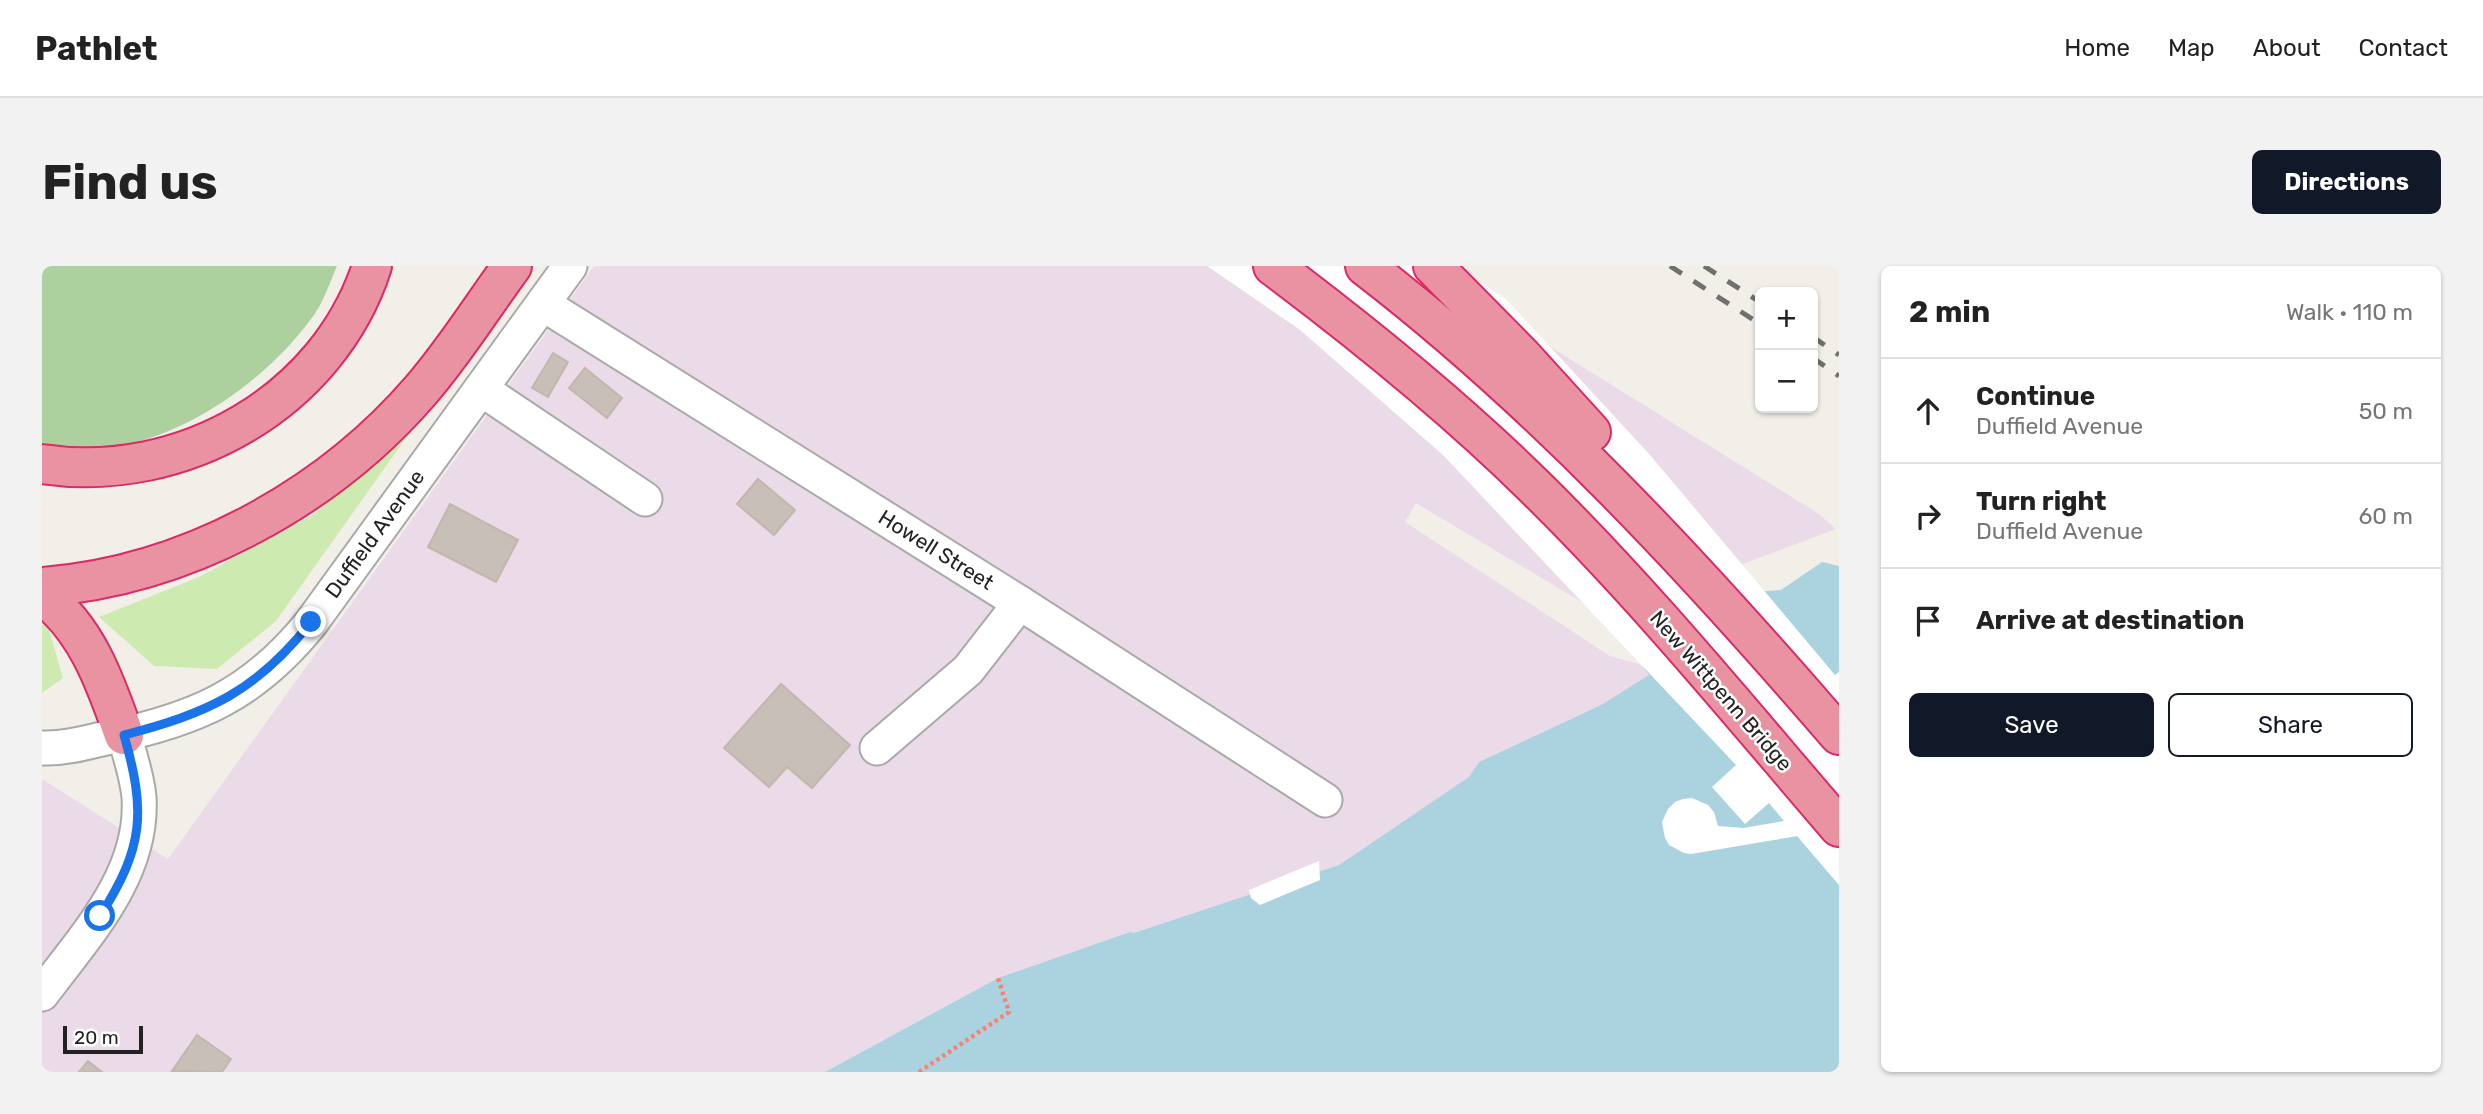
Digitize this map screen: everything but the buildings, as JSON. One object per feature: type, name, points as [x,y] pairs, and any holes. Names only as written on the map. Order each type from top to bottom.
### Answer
[{"type":"highway","points":[[42,464],[97,466],[146,462],[193,449],[240,426],[281,398],[319,360],[349,319],[372,266]]},
{"type":"highway","points":[[42,587],[95,580],[154,565],[218,541],[263,517],[315,484],[366,445],[421,390],[512,266]]},
{"type":"highway","name":"New Wittpenn Bridge","points":[[1273,266],[1418,380],[1497,451],[1602,556],[1839,827]]},
{"type":"highway","points":[[1366,266],[1544,419],[1732,613],[1839,735]]},
{"type":"highway","points":[[1433,266],[1522,356],[1656,503],[1732,613]]},
{"type":"highway","points":[[42,595],[65,616],[91,654],[124,735]]},
{"type":"street","name":"Duffield Avenue","points":[[42,748],[69,746],[124,735],[199,713],[242,688],[279,660],[311,622],[570,266]]},
{"type":"street","name":"Howell Street","points":[[543,304],[1020,603],[1325,800]]},
{"type":"street","points":[[481,389],[645,499]]},
{"type":"street","points":[[877,748],[968,670],[1020,603]]},
{"type":"street","points":[[42,994],[100,916],[130,858],[135,839],[139,797],[124,735]]},
{"type":"path","points":[[919,1072],[1010,1012],[998,978]]},
{"type":"shaded area","points":[[594,266],[1421,266],[1819,514],[1836,529],[1605,616],[1416,503],[1405,522],[1610,656],[1639,664],[1649,673],[1648,691],[1603,704],[1479,762],[1470,777],[1339,865],[1144,937],[1130,932],[998,978],[825,1072],[42,1072],[42,779],[168,859]]},
{"type":"green space","points":[[42,266],[337,266],[318,310],[297,337],[277,358],[232,396],[181,426],[154,437],[119,446],[97,447],[42,443]]},
{"type":"green space","points":[[433,400],[276,621],[217,669],[154,666],[99,617],[199,577],[316,513]]},
{"type":"green space","points":[[42,616],[45,616],[63,678],[42,693]]},
{"type":"water","points":[[1822,562],[1839,566],[1839,1072],[825,1072],[998,978],[1130,932],[1134,933],[1339,865],[1469,777],[1479,762],[1603,704],[1649,675],[1605,616],[1740,593],[1781,590]]},
{"type":"pier","points":[[1207,266],[1453,266],[1506,299],[1650,455],[1835,675],[1839,672],[1839,885],[1797,836],[1691,854],[1669,845],[1662,822],[1668,809],[1683,799],[1692,798],[1708,805],[1714,812],[1718,826],[1743,828],[1784,821],[1769,803],[1745,824],[1712,787],[1736,765],[1443,455],[1299,329]]},
{"type":"pier","points":[[1319,861],[1320,880],[1260,905],[1251,898],[1249,890]]},
{"type":"railway","points":[[1670,266],[1755,321]]},
{"type":"railway","points":[[1704,266],[1755,299]]},
{"type":"railway","points":[[1818,340],[1839,355]]},
{"type":"railway","points":[[1818,361],[1839,376]]},
{"type":"route","points":[[100,916],[130,858],[138,817],[139,797],[124,735],[199,713],[242,688],[279,660],[311,622]]}]
